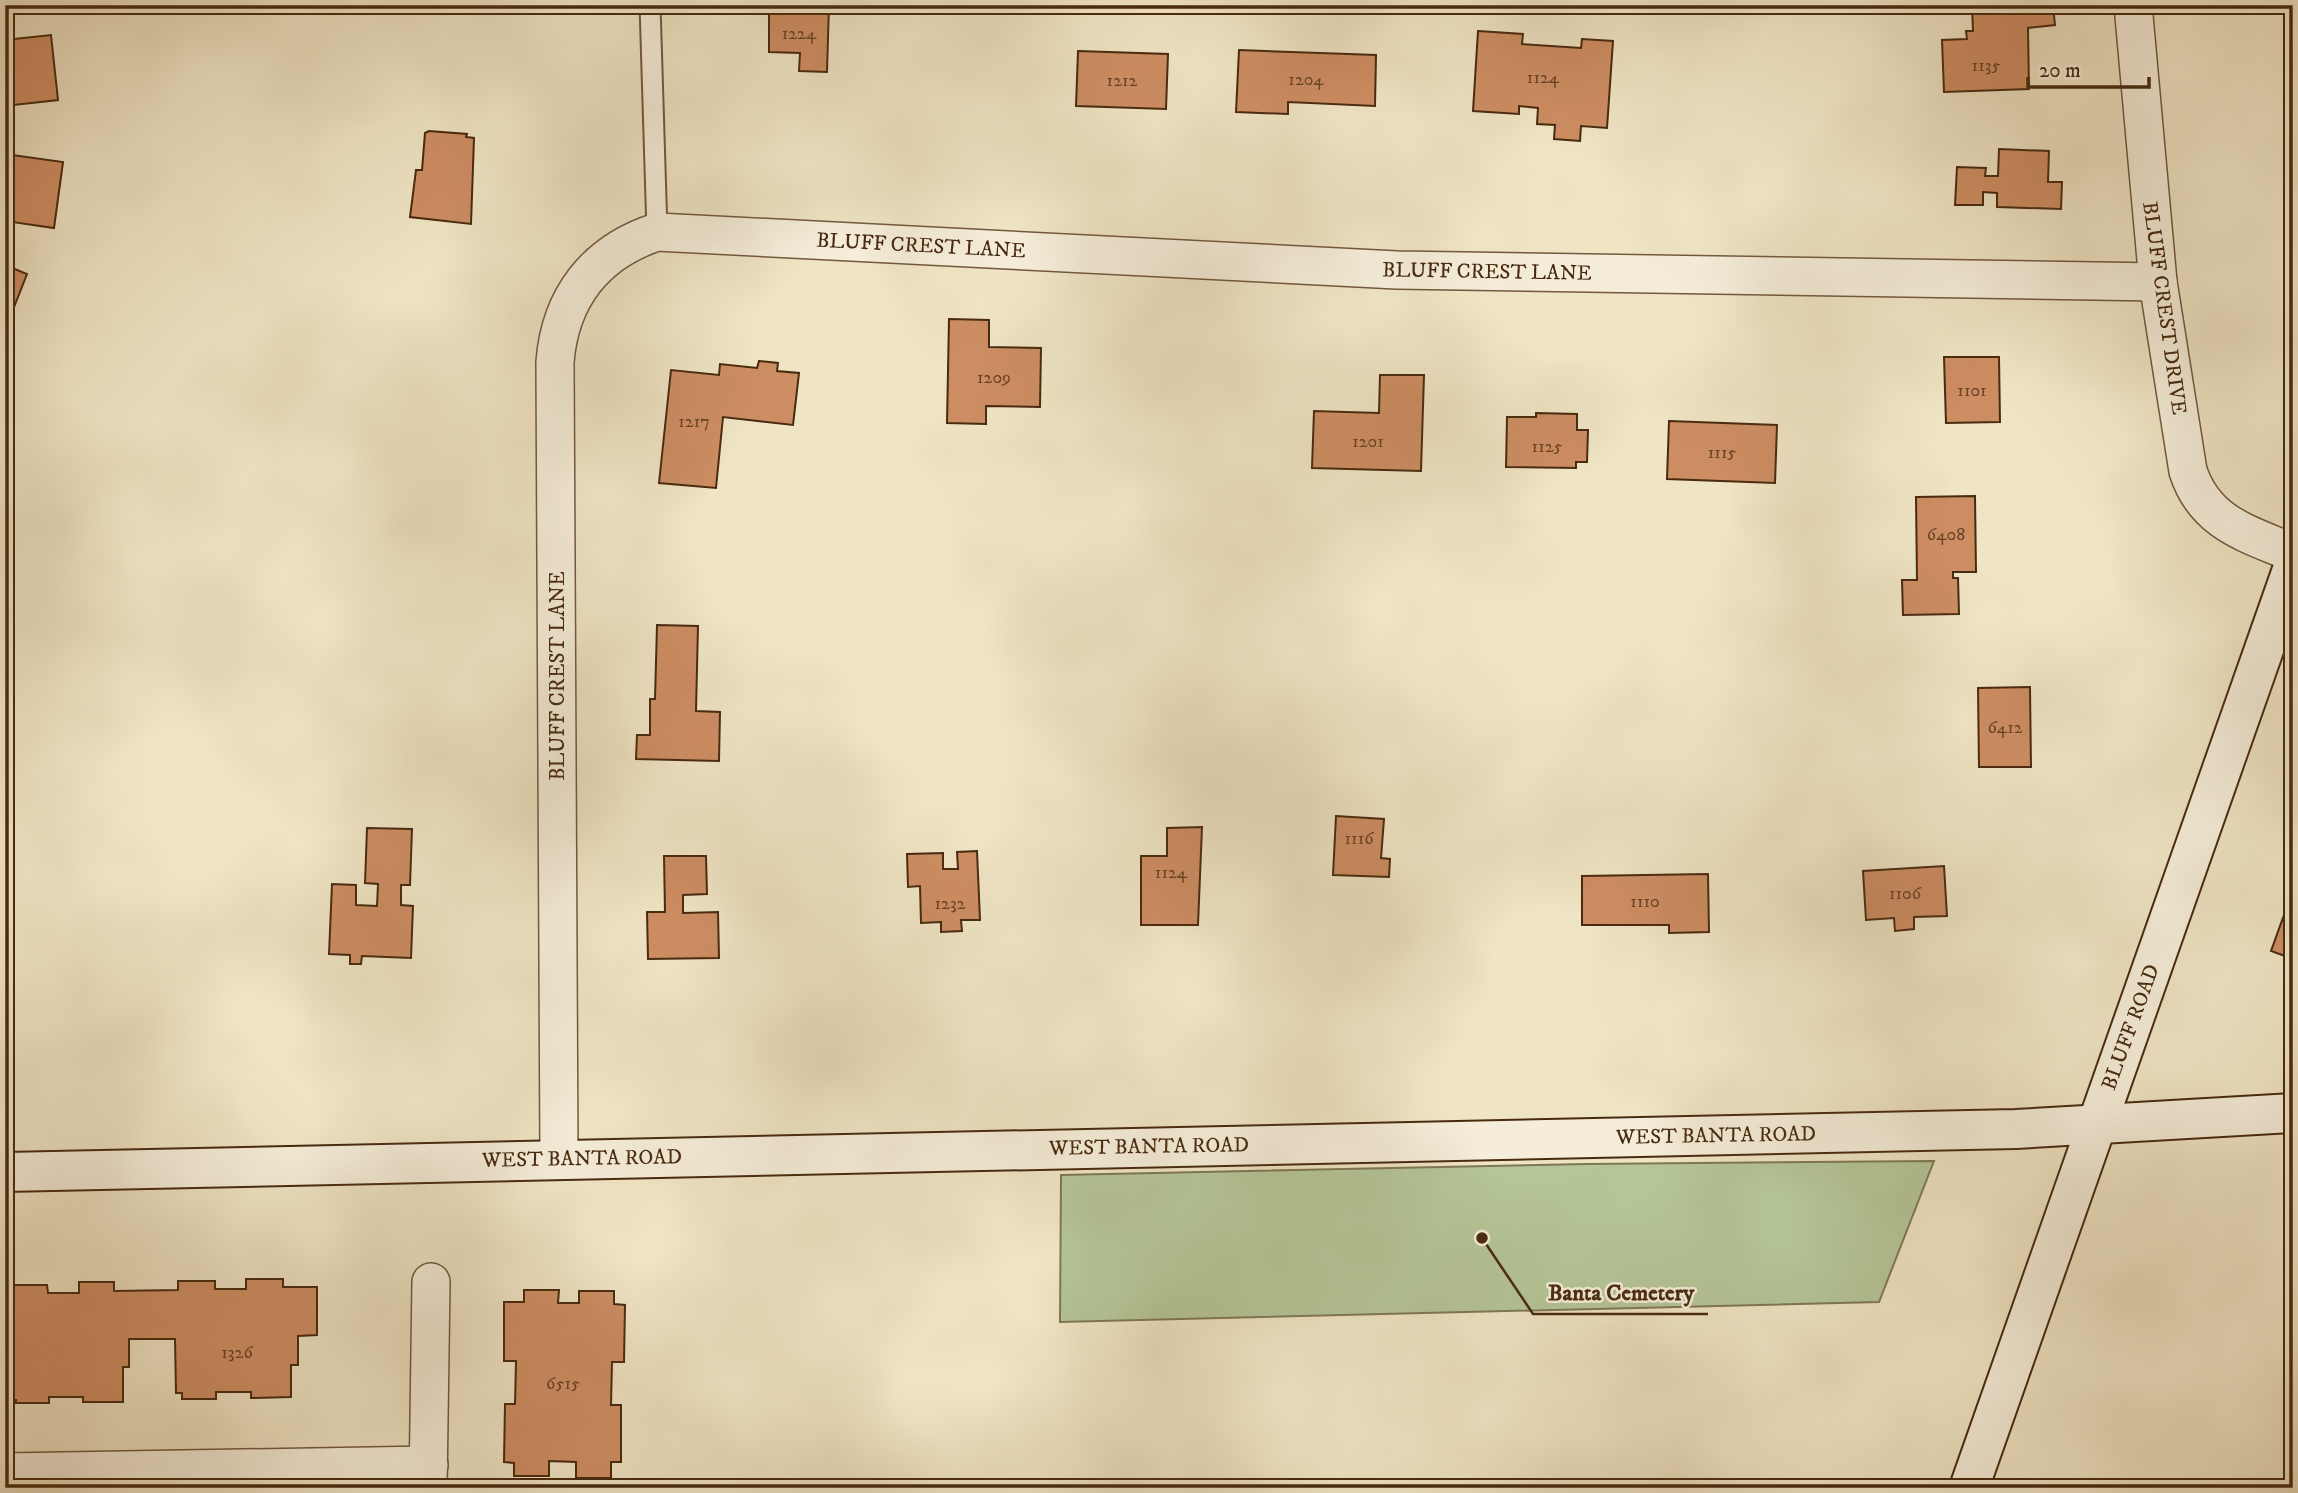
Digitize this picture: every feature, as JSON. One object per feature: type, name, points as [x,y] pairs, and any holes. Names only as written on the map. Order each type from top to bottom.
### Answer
[{"type":"street","name":"BLUFF CREST DRIVE","points":[[2133,5],[2158,282],[2188,471],[2195,493],[2224,523],[2293,553]]},
{"type":"street","name":"BLUFF CREST LANE","points":[[559,1158],[557,340],[568,304],[591,271],[621,247],[657,232],[1397,270],[2158,282]]},
{"type":"street","name":"BLUFF ROAD","points":[[1969,1488],[2293,567]]},
{"type":"street","name":"WEST BANTA ROAD","points":[[5,1172],[559,1158],[2016,1129],[2293,1112]]},
{"type":"street","points":[[5,1472],[428,1476],[431,1282]]},
{"type":"lane","points":[[650,5],[657,232]]},
{"type":"green space","points":[[1934,1161],[1879,1302],[1060,1322],[1061,1175],[1586,1164]]},
{"type":"building","points":[[5,5],[65,5],[65,8],[5,13]]},
{"type":"building","points":[[732,5],[829,5],[827,72],[799,71],[800,53],[769,52],[769,14],[732,14]]},
{"type":"building","points":[[1972,5],[2053,5],[2055,25],[2028,28],[2029,89],[1944,92],[1942,40],[1967,39],[1966,31],[1973,31]]},
{"type":"building","points":[[1478,31],[1523,34],[1522,44],[1581,48],[1582,39],[1613,41],[1607,128],[1581,126],[1580,141],[1554,139],[1555,125],[1537,124],[1538,108],[1519,106],[1519,114],[1473,111]]},
{"type":"building","points":[[51,35],[58,100],[5,106],[5,40]]},
{"type":"building","points":[[1239,50],[1376,55],[1375,106],[1288,102],[1288,114],[1236,112]]},
{"type":"building","points":[[1078,51],[1168,54],[1166,109],[1076,106]]},
{"type":"building","points":[[425,133],[467,134],[466,137],[474,138],[471,224],[410,217],[416,170],[422,170]]},
{"type":"building","points":[[1999,149],[2049,151],[2048,182],[2062,182],[2061,209],[1997,207],[1997,193],[1983,192],[1983,205],[1955,205],[1957,167],[1986,168],[1985,176],[1998,176]]},
{"type":"building","points":[[5,154],[63,162],[54,228],[5,221]]},
{"type":"building","points":[[5,265],[27,274],[7,325],[5,325]]},
{"type":"building","points":[[949,319],[989,320],[989,347],[1041,348],[1040,407],[986,406],[986,424],[947,423]]},
{"type":"building","points":[[1944,357],[1999,357],[2000,422],[1946,423]]},
{"type":"building","points":[[759,361],[778,363],[777,371],[799,373],[793,425],[723,417],[716,488],[659,483],[671,370],[719,375],[720,364],[757,368]]},
{"type":"building","points":[[1380,375],[1424,375],[1421,471],[1312,468],[1314,411],[1379,413]]},
{"type":"building","points":[[1536,413],[1577,414],[1577,430],[1588,430],[1587,462],[1576,462],[1576,468],[1506,467],[1507,417],[1536,417]]},
{"type":"building","points":[[1669,421],[1777,425],[1775,483],[1667,479]]},
{"type":"building","points":[[1975,496],[1976,572],[1953,572],[1953,578],[1958,578],[1959,614],[1903,615],[1902,580],[1917,580],[1916,497]]},
{"type":"building","points":[[657,625],[698,626],[696,711],[720,712],[719,761],[636,759],[637,735],[650,735],[650,699],[655,699]]},
{"type":"building","points":[[2030,687],[2031,767],[1979,767],[1978,688]]},
{"type":"building","points":[[1336,816],[1384,819],[1381,858],[1390,859],[1389,877],[1333,875]]},
{"type":"building","points":[[1202,827],[1198,925],[1141,925],[1141,856],[1167,856],[1167,828]]},
{"type":"building","points":[[367,828],[412,829],[410,885],[401,885],[401,905],[413,906],[411,958],[362,956],[361,964],[350,964],[350,955],[329,954],[332,884],[356,885],[356,905],[377,906],[378,884],[365,883]]},
{"type":"building","points":[[977,851],[980,920],[961,920],[962,931],[941,932],[941,922],[921,923],[920,886],[908,887],[907,854],[943,853],[943,869],[958,869],[957,852]]},
{"type":"building","points":[[664,856],[706,856],[707,894],[683,895],[683,913],[718,912],[719,958],[648,959],[647,912],[665,912]]},
{"type":"building","points":[[1944,866],[1947,916],[1914,917],[1914,929],[1895,931],[1894,918],[1866,920],[1863,871]]},
{"type":"building","points":[[1708,874],[1709,932],[1669,933],[1669,925],[1582,925],[1582,876]]},
{"type":"building","points":[[2293,890],[2293,959],[2271,951]]},
{"type":"building","points":[[246,1279],[283,1279],[283,1287],[317,1287],[317,1335],[298,1336],[298,1365],[291,1365],[291,1397],[251,1398],[251,1392],[216,1392],[216,1399],[182,1399],[182,1393],[176,1393],[175,1339],[129,1339],[129,1367],[123,1367],[123,1402],[83,1402],[83,1397],[49,1397],[49,1403],[16,1403],[16,1400],[8,1400],[5,1295],[11,1295],[11,1285],[47,1285],[48,1293],[79,1293],[79,1282],[114,1282],[114,1291],[178,1290],[178,1281],[215,1281],[215,1289],[246,1289]]},
{"type":"building","points":[[524,1290],[559,1290],[558,1303],[579,1303],[579,1291],[614,1291],[614,1304],[625,1305],[624,1362],[612,1362],[611,1405],[621,1405],[621,1462],[611,1462],[611,1478],[576,1478],[576,1462],[549,1461],[549,1476],[514,1476],[514,1463],[504,1462],[505,1404],[515,1404],[516,1361],[504,1361],[504,1302],[524,1302]]},
{"type":"place","name":"Banta Cemetery","points":[[1482,1238]]}]
